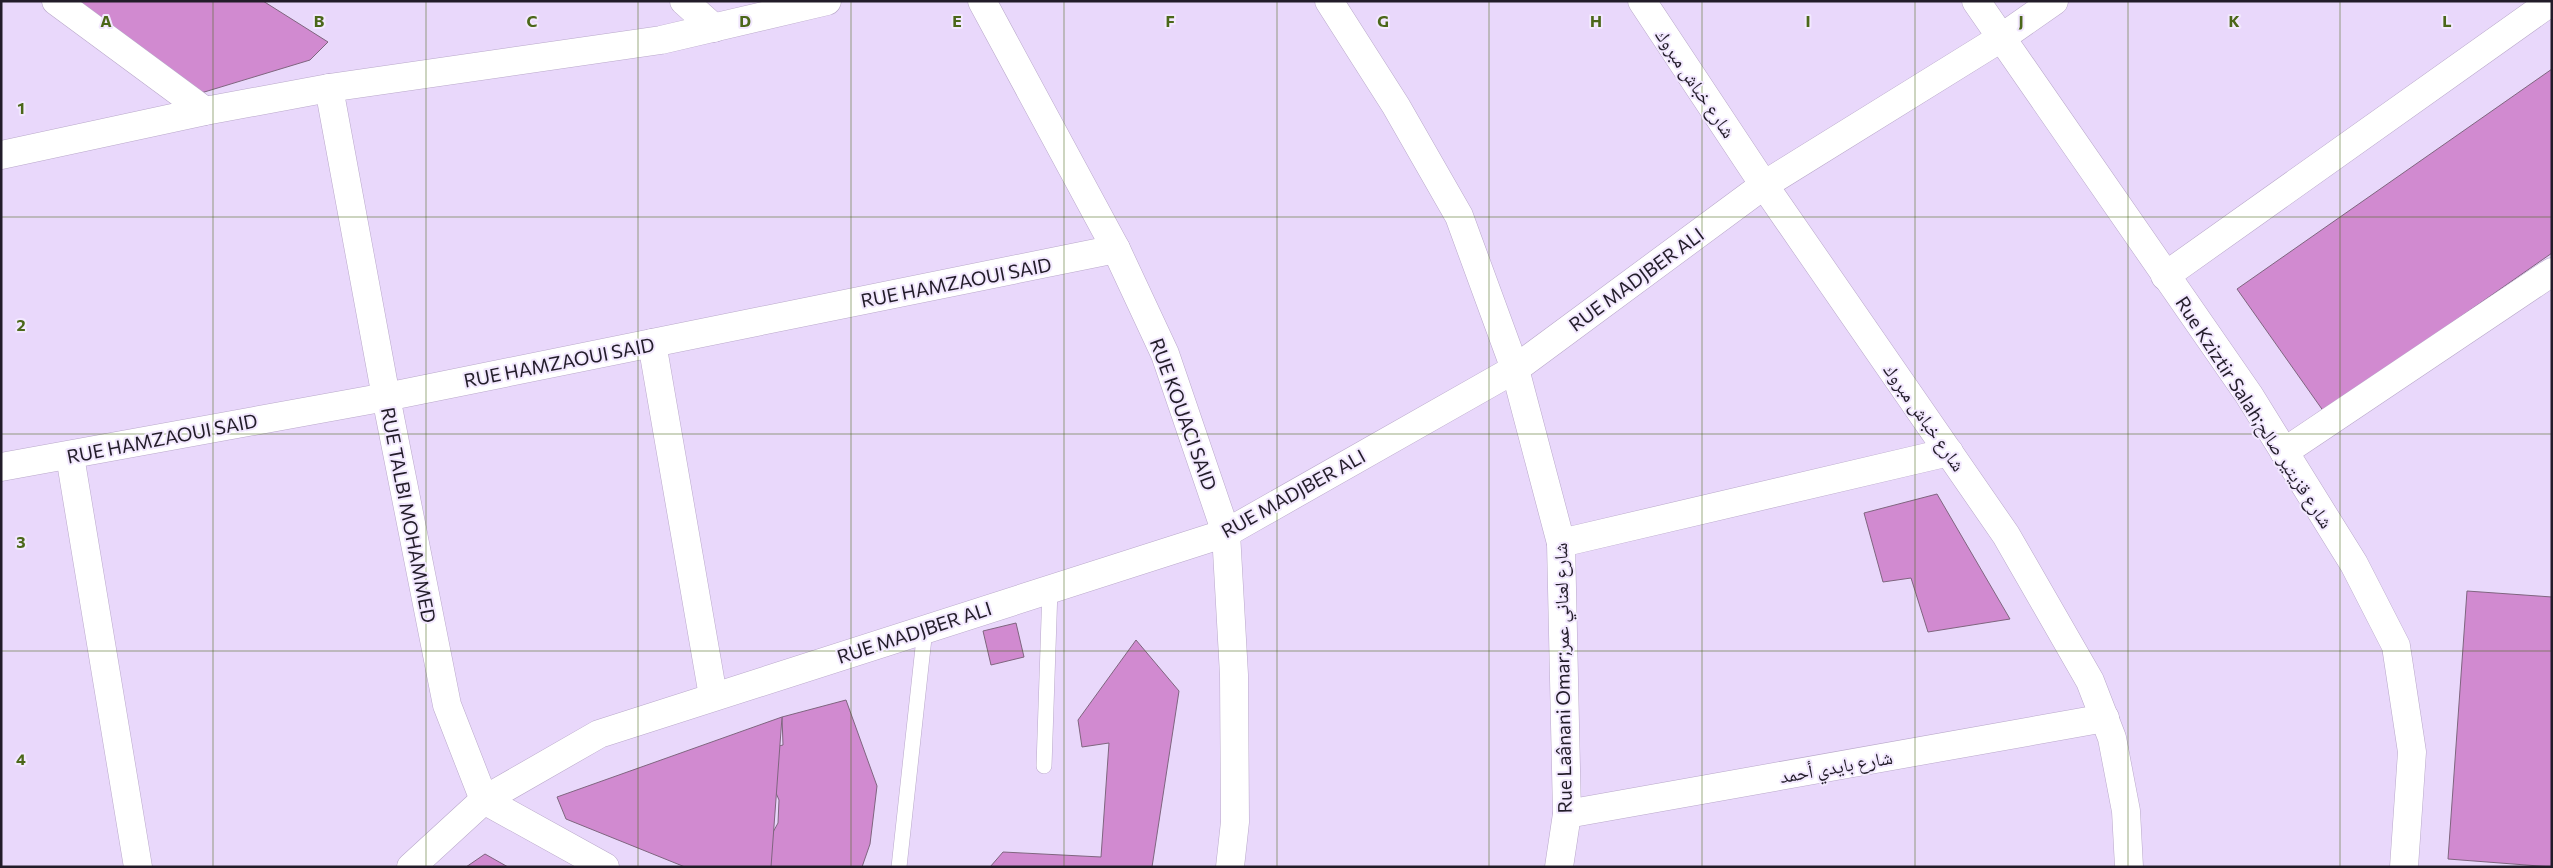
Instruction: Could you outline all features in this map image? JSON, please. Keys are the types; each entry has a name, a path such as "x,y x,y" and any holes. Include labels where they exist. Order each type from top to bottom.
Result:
{"street":[{"path":"56,1 205,111"},
{"path":"684,1 714,28"},
{"path":"1,155 205,111 329,88 661,40 827,1"},
{"name":"RUE KOUACI SAID","path":"982,1 1116,250 1166,354 1226,533 1234,675 1235,822 1230,867"},
{"name":"Rue Laânani Omar;شارع لعناني عمر","path":"1329,1 1396,106 1459,216 1515,369 1561,543 1567,814 1559,867"},
{"name":"شارع خباش مبروك","path":"1642,1 1764,185 2006,535 2090,681 2112,738 2126,811 2129,867"},
{"name":"Rue Kziztir Salah;شارع قزيتير صالح","path":"1976,1 2249,395 2354,564 2396,646 2412,752 2404,867"},
{"name":"RUE MADJBER ALI","path":"411,867 484,800 599,734 1226,533 1515,369 1764,185 2001,38 2054,1"},
{"path":"2165,276 2552,1"},
{"name":"RUE TALBI MOHAMMED","path":"329,88 386,397 447,705 484,800"},
{"name":"RUE HAMZAOUI SAID","path":"1,468 386,397 1116,250"},
{"path":"2284,452 2552,272"},
{"path":"652,343 713,696"},
{"path":"1561,543 1948,452"},
{"path":"70,456 138,867"},
{"name":"شارع بايدي أحمد","path":"1567,814 2105,718"},
{"path":"484,800 605,867"}],"lane":[{"path":"1044,766 1050,589"},
{"path":"899,867 925,628"}],"building":[{"path":"74,1 263,1 328,42 310,60 201,93"},
{"path":"2552,69 2552,253 2324,412 2237,289"},
{"path":"1937,494 2010,619 1928,632 1911,578 1883,582 1864,513"},
{"path":"2467,591 2552,597 2552,867 2448,859"},
{"path":"1016,623 1024,657 991,665 983,631"},
{"path":"1136,640 1179,691 1152,867 990,867 1003,852 1101,857 1109,743 1082,747 1078,720"},
{"path":"846,700 877,786 870,844 862,867 754,867 778,823 779,800 758,751 783,745 782,717"},
{"path":"782,717 771,867 685,867 566,819 557,797"},
{"path":"485,854 508,867 466,867"}]}
